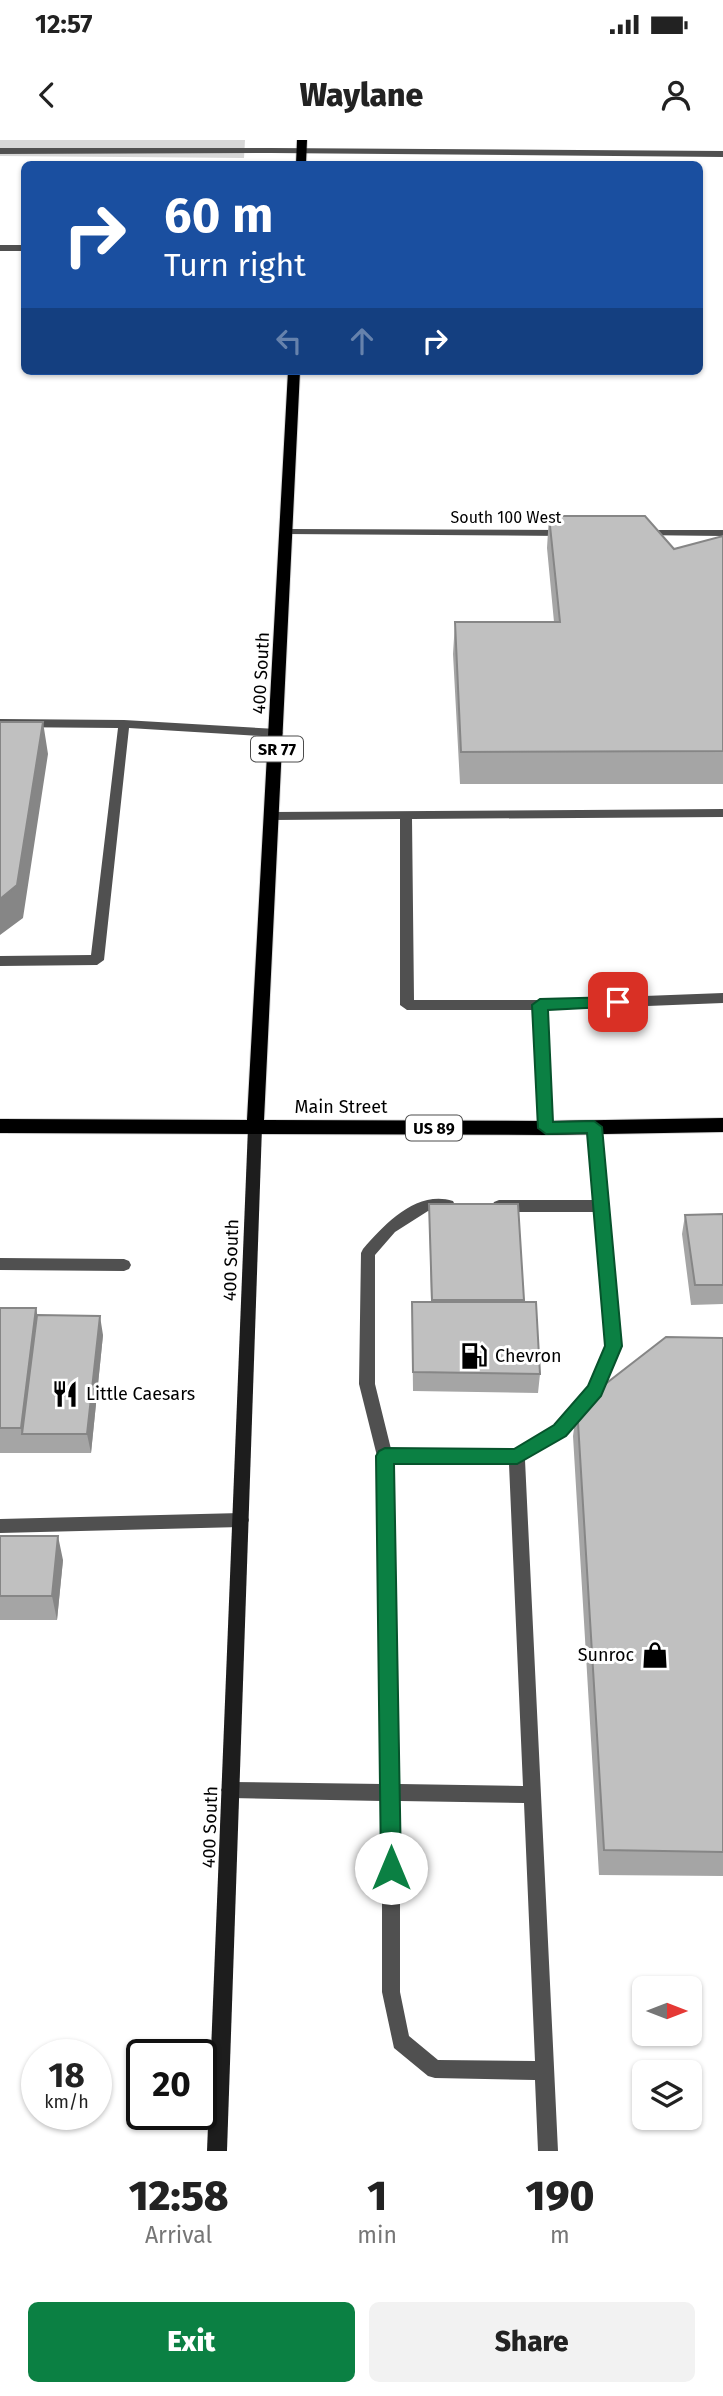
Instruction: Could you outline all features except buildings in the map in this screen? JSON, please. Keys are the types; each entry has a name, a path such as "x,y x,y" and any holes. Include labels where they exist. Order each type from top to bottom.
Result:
{"main road":[{"path":"301,159 302,140"},
{"name":"400 South","path":"217,2151 255,1127 278,733 295,375"},
{"name":"Main Street","path":"0,1126 546,1128 723,1125"}],"street":[{"path":"0,151 173,149 301,159 723,154"},
{"path":"0,247 21,248"},
{"name":"South 100 West","path":"288,532 570,533"},
{"path":"626,533 723,533"},
{"path":"0,723 124,724 278,733"},
{"path":"0,961 97,960 124,724"},
{"path":"273,816 723,813"},
{"path":"405,815 407,1005 540,1005 723,998"},
{"path":"540,1005 546,1128"},
{"path":"385,1456 517,1457 560,1430 595,1390 613,1346 594,1127"},
{"path":"544,2071 435,2069 401,2041 391,1992 391,1794 385,1456 367,1384 368,1253 390,1228 425,1205 602,1206"},
{"path":"0,1264 124,1265"},
{"path":"517,1457 548,2151"},
{"path":"0,1526 240,1520"},
{"path":"230,1790 532,1795"}],"shaded area":[{"path":"0,140 245,140 244,158 0,156"}],"place":[{"name":"Chevron","path":"474,1356"},
{"name":"Little Caesars","path":"65,1394"},
{"name":"Sunroc","path":"655,1655"}],"route":[{"path":"391,1868 385,1456 517,1457 560,1430 595,1390 613,1346 594,1127 546,1128 540,1005 618,1002"}]}
